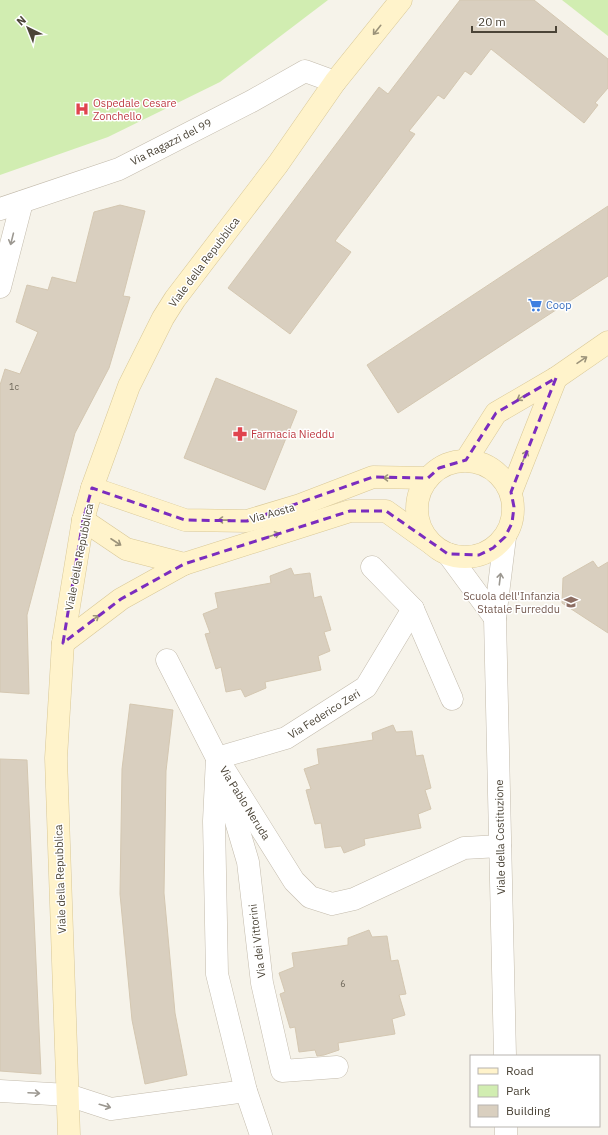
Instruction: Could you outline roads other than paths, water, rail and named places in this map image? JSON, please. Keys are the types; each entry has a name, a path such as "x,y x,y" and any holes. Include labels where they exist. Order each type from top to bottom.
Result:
{"street":[{"name":"Viale della Repubblica","path":"69,1135 56,758 63,643 83,520 92,488 129,386 163,318 175,299 278,164 335,82 401,0"},
{"name":"Via Ragazzi del 99","path":"0,209 119,169 252,101 305,71 335,82"},
{"path":"0,287 22,202"},
{"path":"466,460 496,413 556,378 608,342"},
{"name":"Via Aosta","path":"511,492 556,378"},
{"name":"Via Aosta","path":"63,643 121,599 184,564 350,511 386,511 440,549 464,557 479,555 494,548 505,537 512,523 514,507 511,492 504,479 493,469 481,463 466,460 452,462 439,468 428,478 420,491 417,505 418,519 423,532 440,549"},
{"name":"Via Aosta","path":"92,488 185,520 247,521 300,505 373,477 428,478"},
{"path":"83,520 126,549 184,564"},
{"name":"Viale della Costituzione","path":"505,537 495,618 505,1055"},
{"path":"440,549 495,618"},
{"path":"372,567 413,609 452,699"},
{"name":"Via Federico Zeri","path":"217,758 286,738 366,687 413,609"},
{"path":"167,660 217,758"},
{"name":"Via Pablo Neruda","path":"217,758 294,881 310,897 332,904 354,899 464,848 500,846"},
{"name":"Via Pablo Neruda","path":"217,758 214,821 217,974 246,1091 261,1135"},
{"name":"Via dei Vittorini","path":"217,758 248,862 262,983 282,1071 337,1067"},
{"path":"0,1091 68,1095 111,1108 246,1091"}],"place":[{"name":"Ospedale Cesare Zonchello","path":"82,109"},
{"name":"Coop","path":"535,305"},
{"name":"Farmacia Nieddu","path":"240,434"},
{"name":"Scuola dell'Infanzia Statale Furreddu","path":"571,602"}]}
